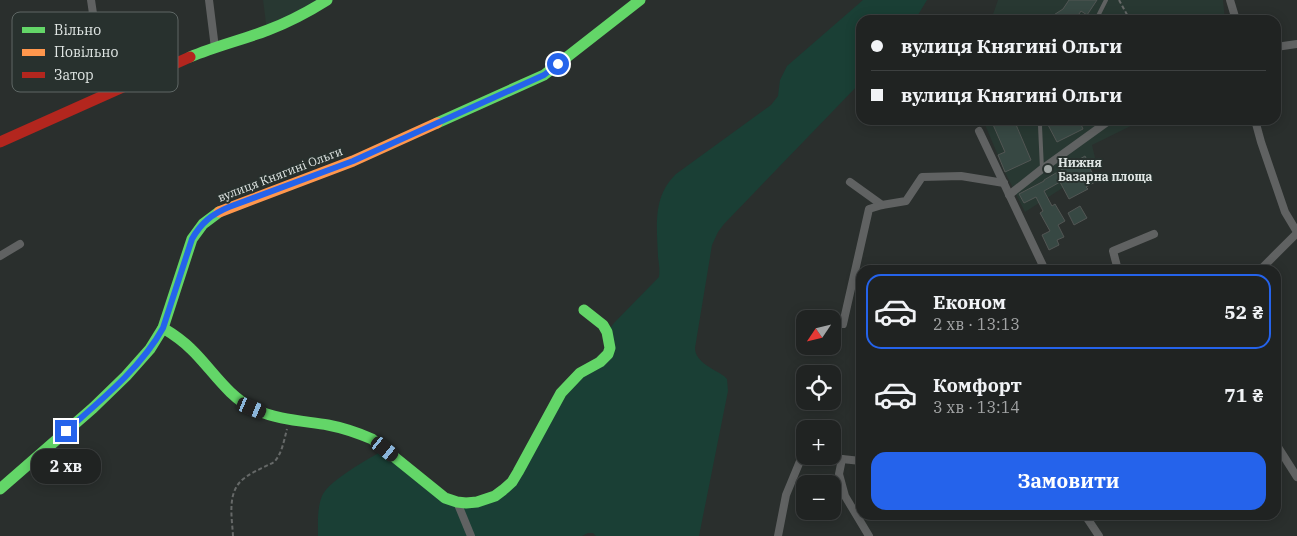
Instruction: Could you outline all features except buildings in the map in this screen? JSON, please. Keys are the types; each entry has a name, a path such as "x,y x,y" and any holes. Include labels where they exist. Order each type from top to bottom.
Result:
{"street":[{"path":"209,0 216,48"},
{"path":"178,63 267,31 305,14 327,0"},
{"name":"вулиця Княгині Ольги","path":"0,489 93,408 150,349 163,328 192,239 199,228 211,217 229,207 353,161 544,75 640,0"},
{"path":"1230,0 1234,15"},
{"path":"1281,46 1297,44"},
{"path":"104,92 105,96"},
{"path":"0,142 114,92"},
{"path":"1009,195 1103,125"},
{"path":"1256,125 1285,212 1297,233 1265,265"},
{"path":"979,131 1043,265"},
{"path":"856,265 869,209 882,204 906,201 922,177 961,176 1004,183"},
{"path":"850,182 882,204"},
{"path":"1117,265 1113,251 1154,234"},
{"path":"0,256 20,244"},
{"path":"843,324 856,266"},
{"path":"163,328 180,339 227,388 252,408 290,420 350,429 362,433 445,498 466,503 477,502 495,496 512,482 561,393 580,373 600,362 608,354 610,348 607,332 603,326 584,310"},
{"path":"1281,452 1297,477"},
{"path":"856,460 842,459 839,474 845,496 856,515"},
{"path":"778,536 786,495 798,465"},
{"path":"457,502 471,536"},
{"path":"859,520 868,536"},
{"path":"1089,520 1099,536"}],"lane":[{"path":"1098,15 1106,0"},
{"path":"1040,125 1042,169"}],"path":[{"path":"1119,0 1127,15"},
{"path":"233,536 232,501 237,486 247,476 277,459 280,455 290,420"}],"shaded area":[{"path":"263,0 327,0 267,31"},
{"path":"998,0 1223,0 1224,15 993,15"},
{"name":"Нижня Базарна площа","path":"985,125 1133,125 1092,145 1097,166 1025,212 1005,172"}],"green space":[{"path":"863,0 927,0 918,15 856,15 856,87 724,224 712,245 695,348 698,357 702,361 727,379 728,391 699,536 596,536 593,533 588,533 582,536 318,536 319,506 326,490 350,470 385,449 457,502 503,490 561,393 604,359 607,332 659,277 657,224 659,202 668,183 676,174 771,105 778,96 780,80 787,66"}],"traffic: fast":[{"path":"190,57 276,27 327,0"},
{"path":"437,123 544,75 640,0"},
{"path":"0,489 93,408 150,349 163,328 192,239 203,224 219,212"},
{"path":"163,328 188,346 228,390 245,404 272,416 334,426 372,439 445,498 466,503 477,502 495,496 512,482 561,393 580,373 600,362 608,354 610,348 607,332 603,325 584,310"}],"traffic: slow":[{"path":"219,212 353,161 437,123"}],"traffic: jam":[{"path":"178,62 190,57"},
{"path":"0,142 112,92"}],"place":[{"name":"Нижня Базарна площа","path":"1048,169"}],"route":[{"path":"66,431 126,376 156,340 163,328 188,248 204,222 229,207 353,161 544,75 558,64"}]}
